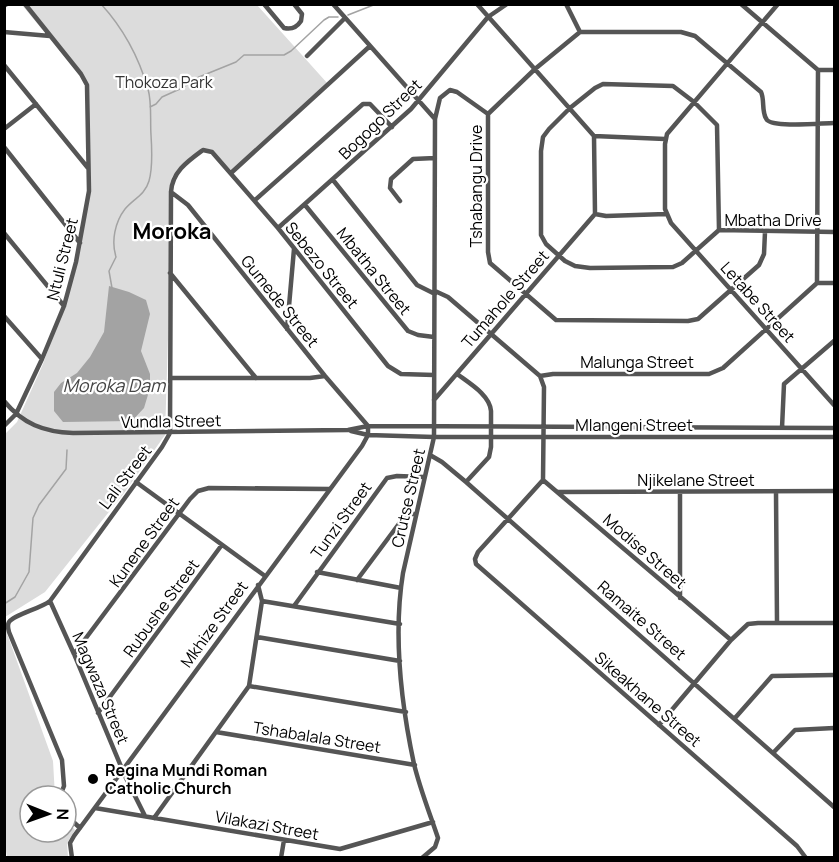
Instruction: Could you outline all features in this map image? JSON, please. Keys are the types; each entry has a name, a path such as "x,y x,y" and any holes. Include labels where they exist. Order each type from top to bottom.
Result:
{"street":[{"path":"25,4 50,36"},
{"path":"264,4 284,28 288,29 294,28 302,18 294,4"},
{"path":"333,4 435,119"},
{"path":"477,4 594,136 595,214 606,216 666,214 665,139 778,4"},
{"name":"Bogogo Street","path":"278,228 419,102 488,17 507,4"},
{"path":"566,4 580,32 686,32 695,36 761,92 765,116 770,122 781,124 834,123"},
{"path":"741,4 818,70 834,70"},
{"path":"307,56 345,18"},
{"path":"4,32 50,36"},
{"name":"Tshabangu Drive","path":"580,32 535,69 488,114 489,258 493,267 549,315 562,321 688,321 701,316 762,260 765,232"},
{"name":"Ntuli Street","path":"4,426 16,414 64,306 80,243 87,203 89,168 87,85 50,36"},
{"path":"231,173 370,46"},
{"path":"4,65 89,168"},
{"path":"818,70 817,283 834,283"},
{"name":"Mbatha Drive","path":"719,230 717,123 676,88 669,85 609,84 598,86 570,108 543,137 541,151 542,235 546,244 570,264 583,268 677,266 719,230 834,232"},
{"name":"Crutse Street","path":"422,858 435,848 438,838 415,765 400,661 400,624 401,588 415,514 434,437 435,119 440,98 450,90 457,92 488,114"},
{"path":"4,129 36,104"},
{"path":"255,200 363,104 373,106 392,127"},
{"path":"594,136 665,139"},
{"path":"4,147 80,243"},
{"name":"Sebezo Street","path":"171,192 172,181 176,173 202,151 206,149 212,152 255,200 392,370 401,374 434,375"},
{"path":"400,201 389,185 393,176 413,159 435,158"},
{"path":"333,180 417,285 447,297 540,375 544,387 543,480 507,520"},
{"path":"170,433 171,192"},
{"name":"Gumede Street","path":"171,192 188,206 368,426"},
{"name":"Mbatha Street","path":"305,205 408,331 434,337"},
{"name":"Tumahole Street","path":"434,400 595,214"},
{"name":"Letabe Street","path":"666,214 671,223 834,405"},
{"path":"4,233 64,306"},
{"path":"287,329 294,249"},
{"path":"170,273 256,378"},
{"name":"Malunga Street","path":"540,375 715,374 817,283"},
{"path":"4,315 42,359"},
{"path":"782,437 784,384 834,341"},
{"path":"457,374 489,402 492,411 489,457 466,482"},
{"path":"171,378 325,376"},
{"name":"Vundla Street","path":"4,401 16,414 35,426 52,432 170,433 348,430 368,426 434,427"},
{"path":"368,426 368,435"},
{"name":"Mlangeni Street","path":"434,427 834,428"},
{"name":"Vundla Street","path":"348,430 368,435 434,437"},
{"name":"Lali Street","path":"64,784 62,760 8,627 12,620 50,601 170,433"},
{"name":"Mkhize Street","path":"72,858 71,840 368,435"},
{"name":"Mlangeni Street","path":"434,437 834,437"},
{"name":"Ramaite Street","path":"430,455 466,482 834,807"},
{"name":"Tunzi Street","path":"294,606 387,478 424,477"},
{"name":"Modise Street","path":"543,480 731,640"},
{"path":"136,483 265,576"},
{"name":"Kunene Street","path":"74,654 194,494 203,489 329,489"},
{"name":"Njikelane Street","path":"558,492 834,492"},
{"path":"680,492 680,598"},
{"path":"776,492 777,622"},
{"path":"357,579 404,517 408,514 415,514"},
{"name":"Sikeakhane Street","path":"507,520 478,552 475,559 478,566 797,846 806,858"},
{"name":"Rubushe Street","path":"98,714 221,546"},
{"path":"317,572 401,588"},
{"path":"154,818 249,686 262,601 258,585"},
{"name":"Magwaza Street","path":"50,601 122,770 145,816"},
{"path":"262,601 400,624"},
{"path":"659,725 731,640 748,624 834,622"},
{"path":"257,637 400,661"},
{"path":"735,718 772,676 834,675"},
{"path":"249,686 406,712"},
{"path":"773,753 795,730 834,728"},
{"name":"Tshabalala Street","path":"216,732 415,765"},
{"name":"Vilakazi Street","path":"94,808 340,849 433,822"},
{"path":"281,858 284,840"}],"green space":[{"name":"Thokoza Park","path":"22,5 257,5 328,84 232,171 212,154 201,150 172,177 170,184 165,435 124,493 45,592 5,617 5,434 17,422 43,364 65,301 76,258 87,193 88,93 82,78"},
{"path":"5,628 53,761 54,784 18,784 18,844 67,844 68,857 7,857 4,839"}],"water":[{"name":"Moroka Dam","path":"109,286 146,300 150,314 141,351 150,374 150,388 144,408 132,421 63,422 54,411 54,392 61,383 77,373 90,357 104,332"}],"waterway":[{"path":"101,4 123,33 135,55 148,89 150,106 152,158 150,176 145,190 125,209 116,226 114,238 116,257 109,271 112,288"},
{"path":"348,15 376,4"},
{"path":"150,107 162,97 199,77 236,62 244,55 284,55 324,20 329,17 338,17"},
{"path":"4,604 15,597 29,572 33,518 39,505 66,469 67,450"}],"place":[{"name":"Regina Mundi Roman Catholic Church","path":"93,779"}],"district":[{"name":"Moroka","path":"172,231"}]}
